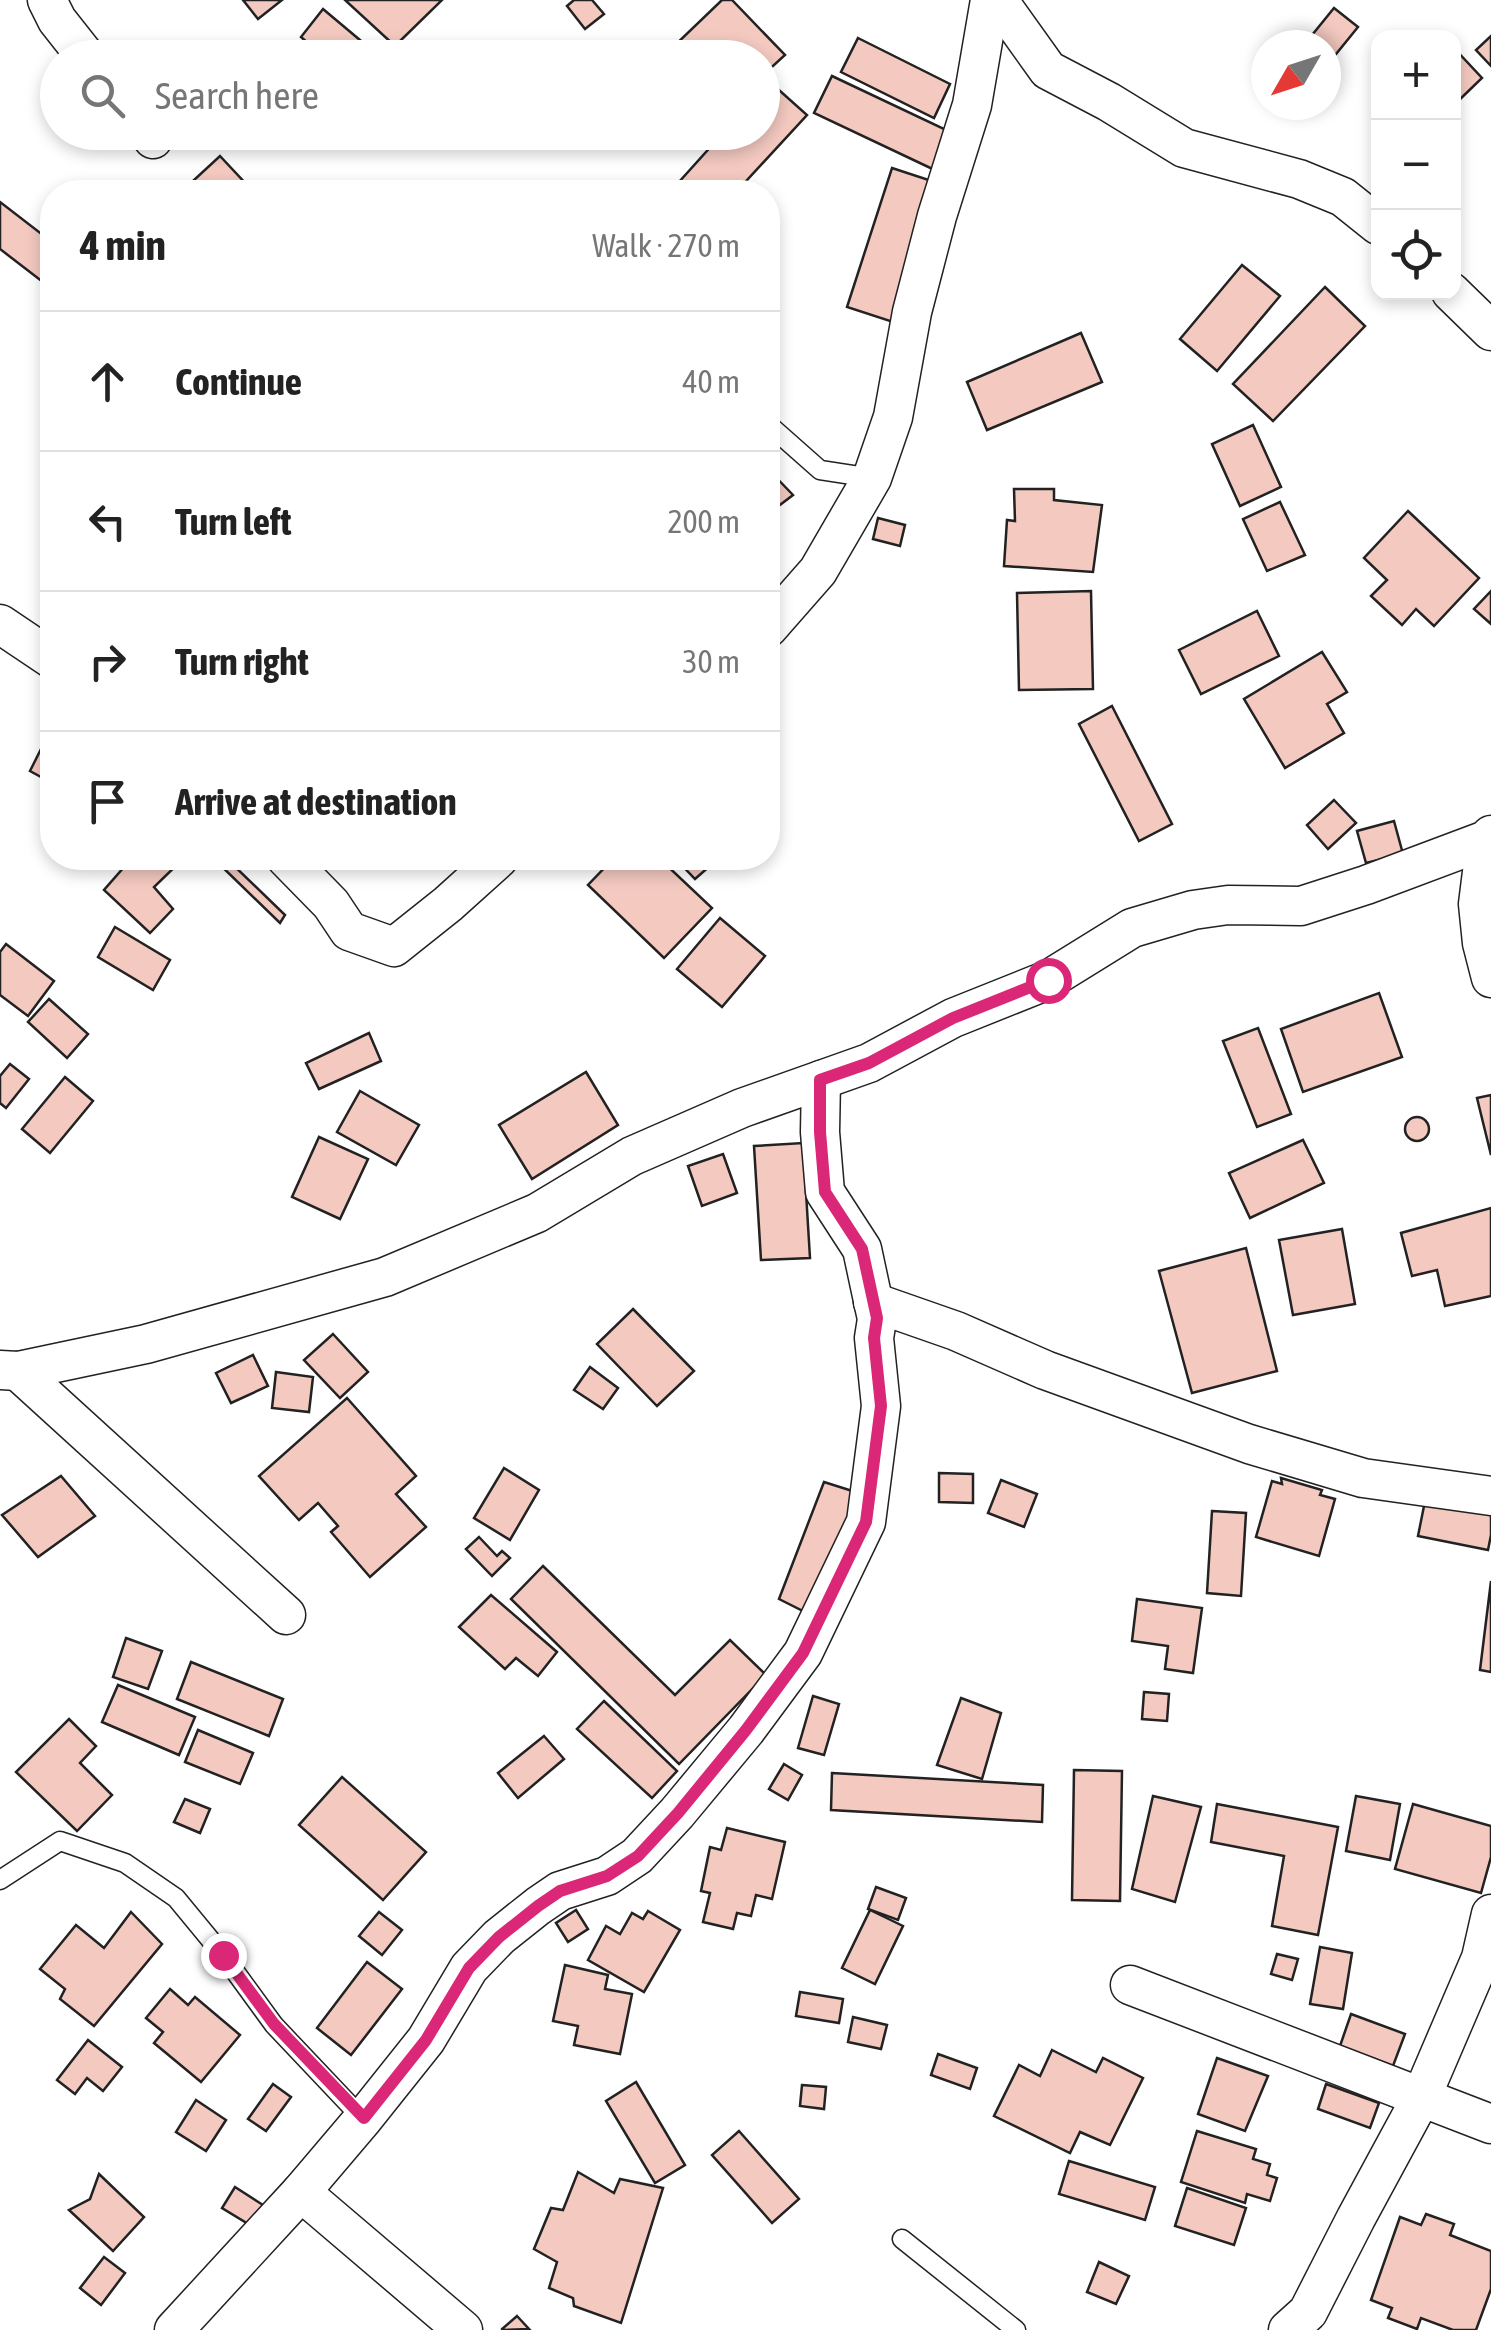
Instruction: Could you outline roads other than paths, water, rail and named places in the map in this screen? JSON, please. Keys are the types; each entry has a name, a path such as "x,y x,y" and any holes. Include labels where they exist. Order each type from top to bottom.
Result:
{"street":[{"path":"47,0 73,40"},
{"path":"780,614 818,571 872,478 893,417 912,312 972,105 990,0"},
{"path":"998,0 1048,70 1184,148 1300,179 1343,197 1371,219"},
{"path":"1459,300 1491,332"},
{"path":"0,624 40,651"},
{"path":"9,1370 146,1344 385,1277 537,1213 632,1156 742,1108 869,1063 953,1018 1048,980 1132,928 1194,910 1228,905 1301,906 1488,838 1478,904 1491,978"},
{"path":"298,870 331,904 349,932 394,948 486,870"},
{"path":"174,2330 364,2118 426,2040 469,1968 499,1937 560,1891 607,1876 638,1856 746,1730 803,1653 866,1522 881,1406 874,1338 877,1318 862,1249 825,1192 820,1080"},
{"path":"872,1302 1249,1444 1362,1478 1491,1496"},
{"path":"9,1370 286,1615"},
{"path":"1288,2330 1308,2312 1421,2098 1481,1958 1491,1914"},
{"path":"1130,1985 1491,2124"},
{"path":"301,2192 463,2330"}],"lane":[{"path":"780,435 820,470 872,478"},
{"path":"0,1880 60,1840 126,1863 176,1898 274,2024 364,2118"},
{"path":"902,2239 1016,2330"}]}
